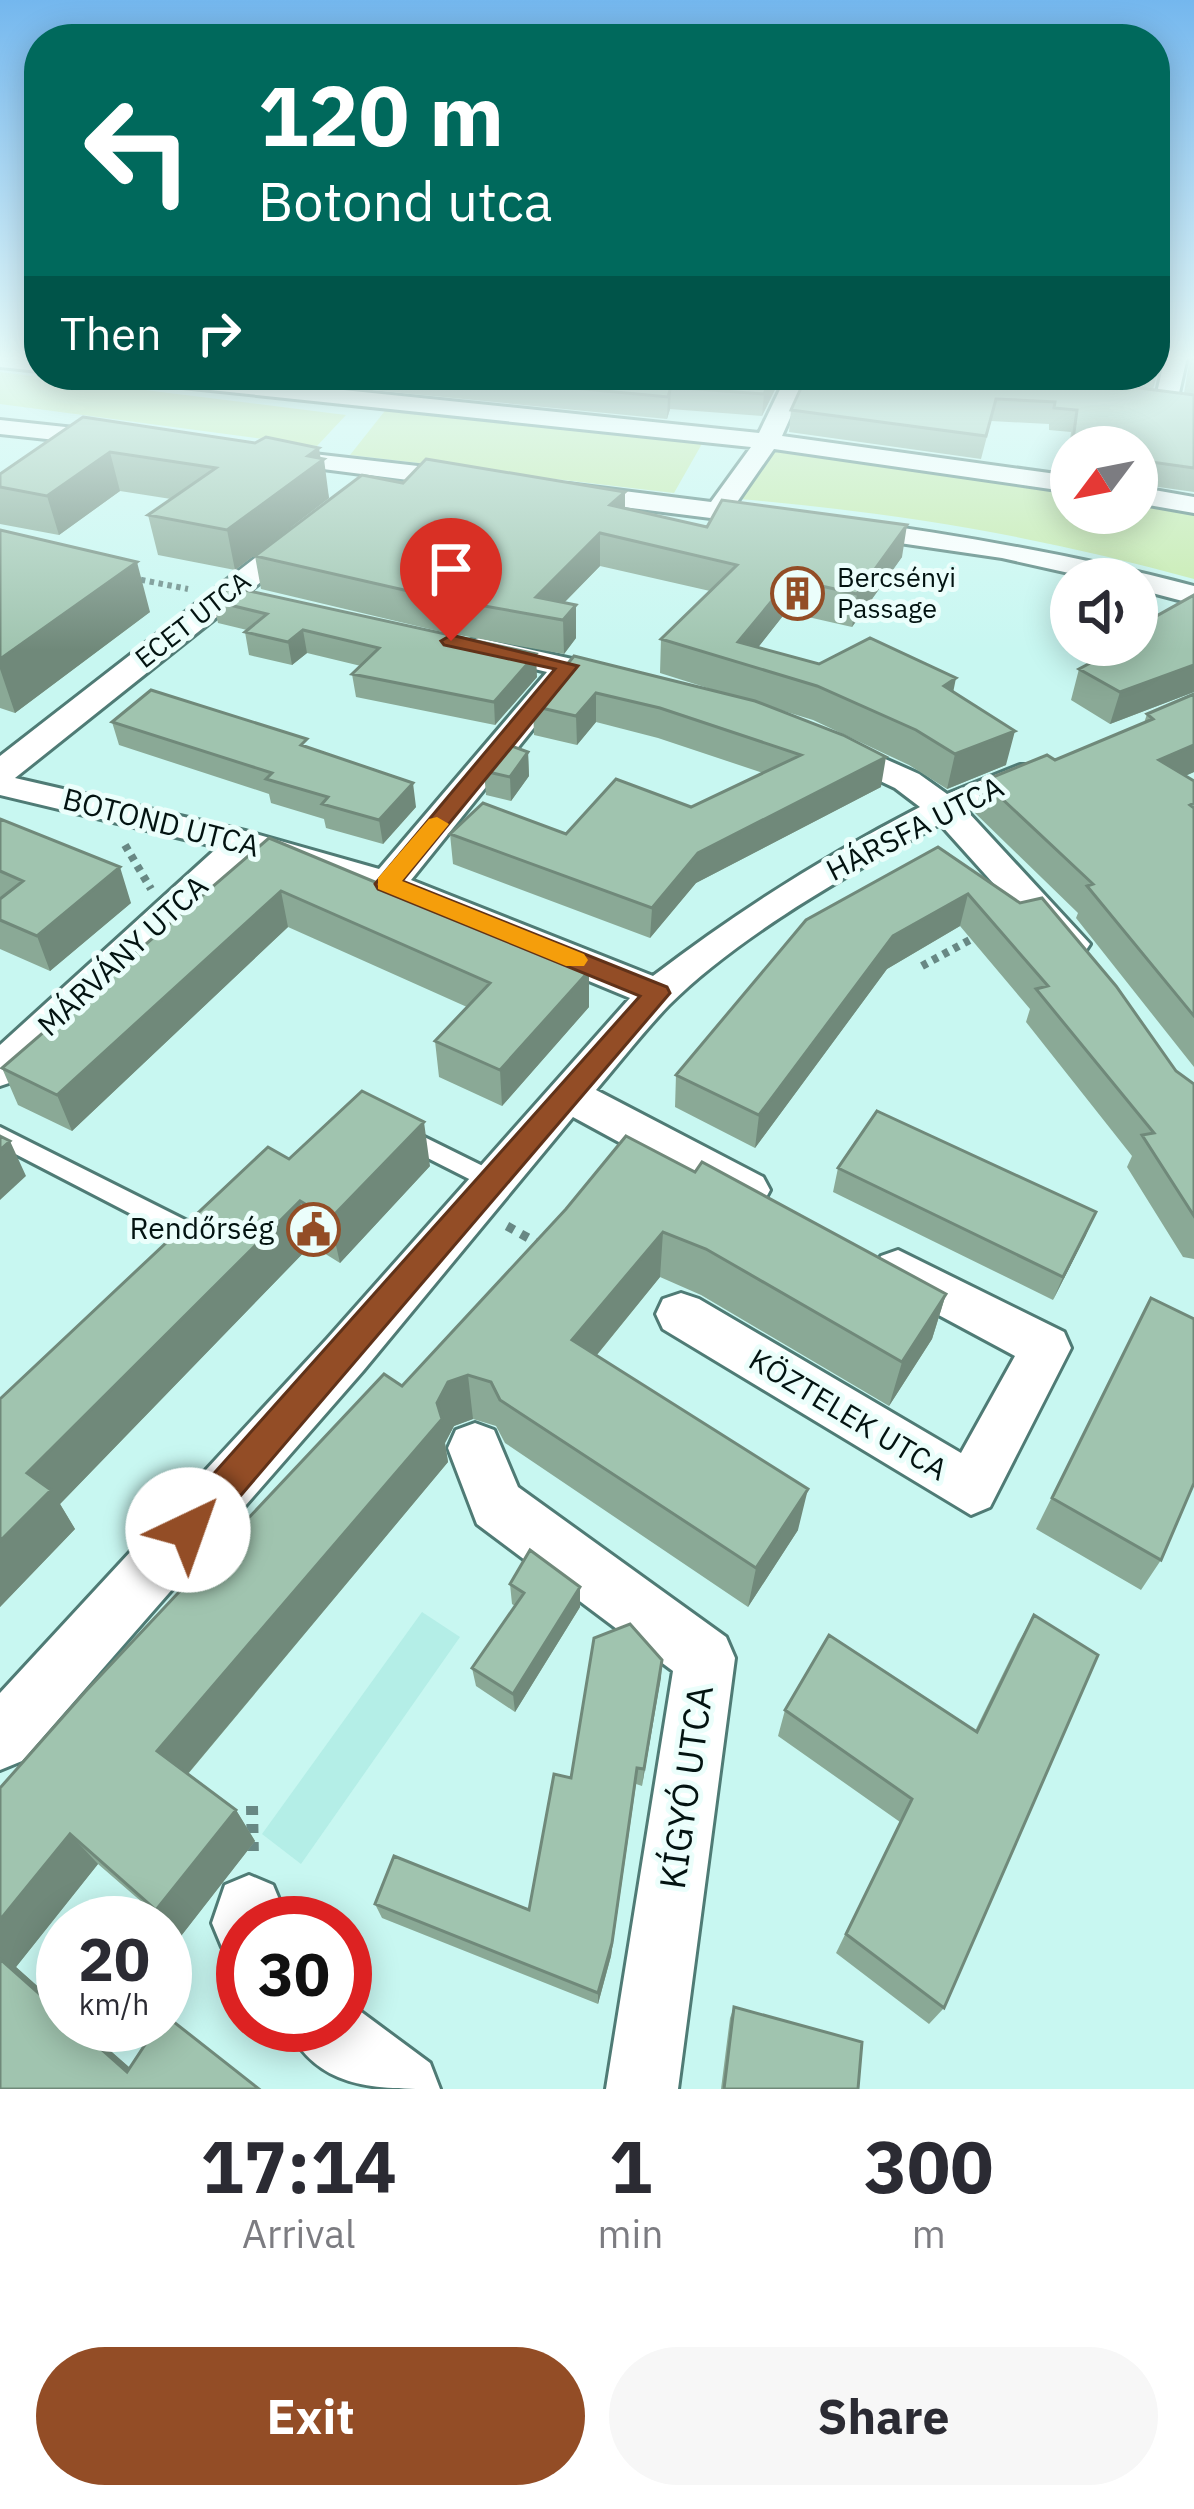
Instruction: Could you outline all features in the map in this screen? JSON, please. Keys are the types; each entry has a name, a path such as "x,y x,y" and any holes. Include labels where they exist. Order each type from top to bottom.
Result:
{"street":[{"path":"260,454 719,510 1050,561"},
{"path":"333,463 339,454"},
{"path":"719,510 758,454"},
{"path":"862,454 1050,481"},
{"path":"357,493 388,470"},
{"path":"1158,499 1194,505"},
{"name":"ECET UTCA","path":"0,773 320,522"},
{"path":"1158,586 1194,596"},
{"path":"225,594 268,602"},
{"path":"438,638 650,687"},
{"path":"387,884 568,666"},
{"path":"809,735 908,781 944,808 1036,903 1096,976"},
{"name":"HÁRSFA UTCA","path":"657,993 752,920 824,874 944,808 1070,756"},
{"name":"BOTOND UTCA","path":"0,785 245,842 387,884 657,993"},
{"name":"MÁRVÁNY UTCA","path":"0,1070 245,842"},
{"path":"0,1739 363,1367 482,1192 657,993"},
{"path":"568,1095 796,1216"},
{"name":"KÖZTELEK UTCA","path":"681,1314 971,1489 1046,1348 859,1249"},
{"name":"KÍGYÓ UTCA","path":"475,1448 497,1504 705,1658 642,2089"},
{"path":"356,2052 404,2089"}],"lane":[{"path":"379,1124 482,1192"},
{"path":"0,1136 200,1243"}],"path":[{"path":"130,578 225,594"},
{"path":"118,835 165,916"},
{"path":"922,966 1036,903"},
{"path":"482,1192 552,1251"}],"shaded area":[{"path":"422,1612 460,1637 301,1864 262,1834"}],"green space":[{"path":"350,454 696,454 674,493"},
{"path":"766,454 829,454 1050,487 1050,534 1158,534 1158,503 1194,508 1194,579 1158,570 1158,558 1109,558 968,528 739,499"}],"building":[{"path":"28,454 106,454 47,496 0,487 0,474"},
{"path":"126,454 310,454 324,459 227,530 148,515 216,468"},
{"path":"1158,454 1194,454 1194,468 1158,463"},
{"path":"426,459 625,492 610,505 707,527 722,500 907,525 857,594 790,579 738,642 819,664 870,638 956,678 944,686 1015,731 955,754 916,730 817,686 661,639 737,565 600,533 536,597 576,605 563,620 439,598 255,556 362,475 403,483"},
{"path":"0,530 137,562 0,659"},
{"path":"231,587 536,654 494,702 352,674 379,648 303,630 288,642 245,632 267,614 213,601"},
{"path":"1194,595 1194,665 1120,692 1079,669 1158,666 1158,615"},
{"path":"574,656 755,701 886,757 698,853 652,908 450,834 483,803 566,834 616,779 691,807 801,755 660,708 596,693 576,716 533,706"},
{"path":"151,690 307,739 301,745 413,783 379,820 322,804 328,797 266,779 272,773 112,722"},
{"path":"1194,694 1194,745 1159,760 1194,781 1194,803 1190,805 1194,808 1194,1016 1087,886 1093,884 983,781 1047,755 1055,760 1153,719 1147,714"},
{"path":"506,744 528,752 510,777 484,771"},
{"path":"0,819 120,867 37,936 0,920 0,899 23,881 0,871"},
{"path":"269,838 589,971 500,1070 435,1041 490,983 281,891 57,1095 2,1068"},
{"path":"938,847 1020,903 1042,898 1116,986 1176,1071 1194,1084 1194,1216 1142,1135 1154,1133 1036,989 1048,986 968,894 893,936 759,1115 676,1075 806,920"},
{"path":"362,1091 424,1122 330,1219 300,1201 27,1473 51,1490 0,1541 0,1399 268,1147 289,1159"},
{"path":"877,1111 1096,1212 1063,1277 838,1168"},
{"path":"626,1136 695,1172 702,1162 946,1294 902,1362 706,1249 663,1232 572,1340 808,1489 756,1568 500,1400 491,1382 468,1375 448,1382 437,1403 442,1419 157,1751 236,1810 167,1896 140,1896 70,1834 0,1920 0,1788 384,1374 402,1386 566,1209"},
{"path":"1151,1298 1194,1319 1194,1483 1161,1560 1052,1498"},
{"path":"530,1550 580,1587 513,1694 472,1668 524,1593 510,1584"},
{"path":"1034,1615 1098,1655 944,2008 846,1934 912,1799 785,1710 829,1635 977,1732"},
{"path":"630,1624 662,1660 644,1769 637,1768 612,1943 598,1993 375,1904 394,1856 529,1910 554,1774 571,1778 594,1638"},
{"path":"0,1959 36,1991 36,2052 104,2052 127,2072 140,2052 192,2052 192,2036 259,2089 0,2089"},
{"path":"734,2007 862,2042 858,2089 724,2089"}],"slow traffic":[{"path":"437,824 387,884 575,960"}],"place":[{"name":"Bercsényi Passage","path":"798,594"},
{"name":"Rendőrség","path":"313,1229"}],"route":[{"path":"188,1530 657,993 387,884 568,666 451,641"}]}
